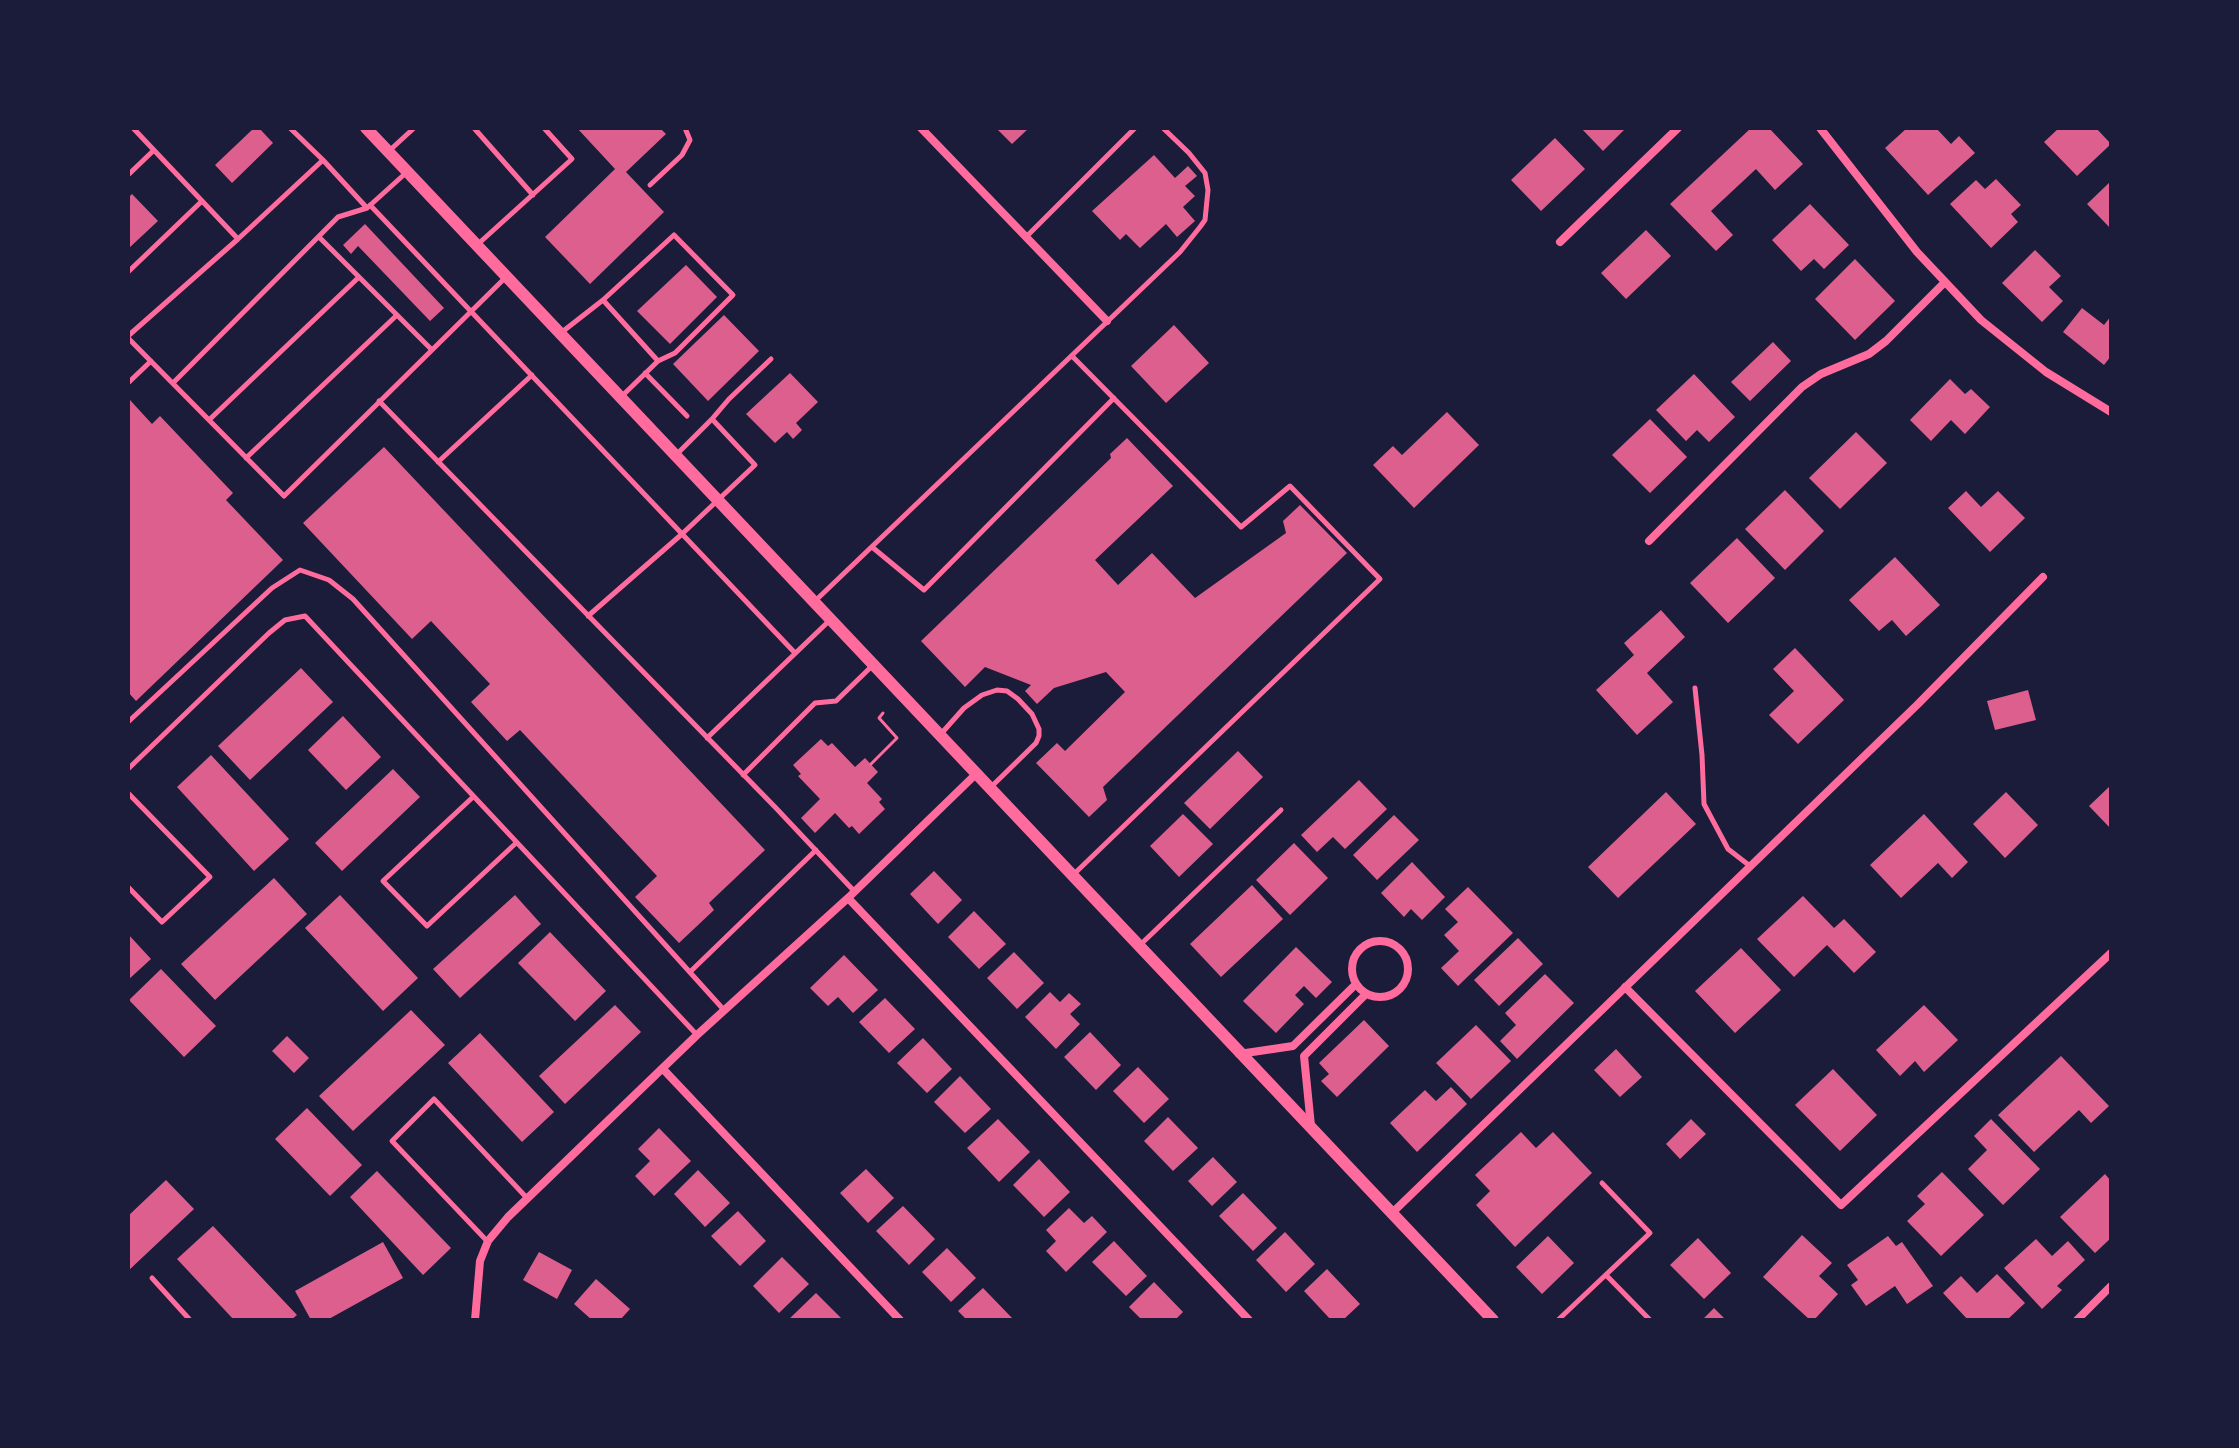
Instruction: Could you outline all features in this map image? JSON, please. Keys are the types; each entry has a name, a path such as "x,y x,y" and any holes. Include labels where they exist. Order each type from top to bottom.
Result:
{"main road":[{"path":"366,128 1493,1320"}],"street":[{"path":"921,128 1107,321"},
{"path":"1560,242 1678,128"},
{"path":"1820,128 1917,252 1981,320 2046,372 2111,412"},
{"path":"1649,541 1802,387 1821,374 1869,354 1945,282"},
{"path":"1391,1214 1917,705 2043,577"},
{"path":"475,1320 480,1261 488,1241 526,1197 851,895 976,774"},
{"path":"851,895 1249,1320"},
{"path":"1382,941 1392,943 1400,949 1408,964 1408,973 1401,988 1386,997 1366,994 1356,984 1351,971 1352,961 1364,946 1382,941"},
{"path":"1625,987 1841,1205 2111,953"},
{"path":"1239,1054 1293,1046 1356,984"},
{"path":"1304,1056 1366,994"},
{"path":"1293,1046 1304,1056 1312,1130"},
{"path":"663,1069 900,1320"},
{"path":"2077,1320 2111,1286"}],"lane":[{"path":"133,128 238,239"},
{"path":"290,128 471,311 795,653"},
{"path":"388,151 414,128"},
{"path":"474,128 533,195"},
{"path":"477,245 572,159 544,128"},
{"path":"650,185 682,155 690,140 685,128"},
{"path":"1027,236 1135,128"},
{"path":"814,602 1180,252 1205,220 1208,190 1205,173 1163,128"},
{"path":"128,175 154,150"},
{"path":"323,160 128,337 284,496 506,277"},
{"path":"173,383 338,217 368,206 407,172"},
{"path":"128,272 202,201"},
{"path":"560,333 603,300 674,235 733,295 675,353 658,361 620,397"},
{"path":"319,237 432,350"},
{"path":"209,420 359,277"},
{"path":"603,300 658,361"},
{"path":"246,458 397,315"},
{"path":"1072,356 1241,527 1290,486 1380,579 1072,876"},
{"path":"675,456 771,359"},
{"path":"128,383 151,361"},
{"path":"645,373 687,416"},
{"path":"438,462 532,375"},
{"path":"872,547 924,590 1114,398"},
{"path":"379,401 816,850 851,895"},
{"path":"588,616 755,465 712,419"},
{"path":"128,722 272,588 300,570 329,580 353,599 724,1010"},
{"path":"128,769 269,633 285,620 305,616 697,1035"},
{"path":"707,738 830,620"},
{"path":"743,775 815,703 836,701 873,665"},
{"path":"1695,688 1704,804 1728,849 1751,867"},
{"path":"939,735 964,708 982,695 997,690 1007,691 1025,706 1039,729 1036,743 989,789"},
{"path":"128,793 210,877 162,922 128,887"},
{"path":"473,797 383,881 427,926 516,843"},
{"path":"1138,947 1281,810"},
{"path":"690,972 816,850"},
{"path":"488,1241 392,1141 434,1099 526,1197"},
{"path":"1558,1320 1650,1233 1602,1183"},
{"path":"1606,1275 1650,1320"},
{"path":"152,1278 190,1320"}],"path":[{"path":"871,764 897,738 879,718 883,713"}],"building":[{"path":"254,128 259,128 273,143 232,183 215,165"},
{"path":"577,128 660,128 666,134 626,172 664,212 590,284 545,237 615,169"},
{"path":"996,128 1029,128 1012,144"},
{"path":"1581,128 1626,128 1603,151"},
{"path":"1751,128 1769,128 1803,164 1775,190 1756,169 1711,211 1733,235 1716,251 1670,204"},
{"path":"1907,128 1936,128 1951,144 1959,136 1975,153 1928,195 1885,148"},
{"path":"2059,128 2096,128 2111,144 2077,176 2044,142"},
{"path":"1555,138 1585,169 1541,211 1511,180"},
{"path":"1154,155 1175,178 1188,166 1197,176 1185,186 1195,196 1183,207 1195,221 1177,237 1166,224 1140,248 1126,234 1120,240 1092,211"},
{"path":"1996,179 2021,205 2011,214 2018,222 1991,248 1950,204 1976,180 1985,189"},
{"path":"2111,181 2111,229 2087,204"},
{"path":"132,194 158,221 128,249 128,198"},
{"path":"1810,204 1849,245 1824,269 1814,259 1801,271 1772,240"},
{"path":"365,224 444,308 430,321 358,246 351,254 343,245"},
{"path":"1646,230 1671,256 1626,299 1601,273"},
{"path":"2035,250 2061,276 2049,287 2063,301 2042,322 2002,283"},
{"path":"1855,259 1895,301 1855,340 1815,299"},
{"path":"686,265 717,297 670,344 637,311"},
{"path":"2082,308 2104,325 2111,316 2111,356 2104,365 2063,332"},
{"path":"724,315 759,351 708,401 673,364"},
{"path":"1174,325 1209,363 1166,403 1131,366"},
{"path":"1773,342 1791,361 1750,401 1731,382"},
{"path":"790,373 818,402 796,423 802,430 793,439 787,432 775,443 746,414"},
{"path":"1694,374 1735,417 1709,442 1697,430 1686,441 1656,410"},
{"path":"1950,379 1965,394 1971,389 1990,407 1965,434 1951,420 1931,441 1910,420"},
{"path":"130,400 152,424 160,416 233,493 226,500 283,560 136,701 128,692"},
{"path":"1447,412 1479,445 1414,508 1373,465 1393,446 1402,455"},
{"path":"1650,419 1687,457 1650,493 1612,455"},
{"path":"1856,432 1887,463 1840,509 1809,478"},
{"path":"1127,438 1173,486 1095,560 1118,585 1152,553 1195,598 1286,533 1283,521 1300,505 1347,553 1103,787 1107,800 1089,817 1036,763 1057,743 1065,751 1125,692 1106,672 1054,688 1037,704 1025,691 1031,685 985,667 965,687 921,641 1111,458 1110,454"},
{"path":"384,447 765,850 709,903 714,910 679,943 635,897 657,876 520,730 507,741 471,702 490,684 431,621 412,639 303,523"},
{"path":"1785,490 1824,531 1785,570 1745,529"},
{"path":"1966,491 1981,507 1998,491 2025,518 1990,552 1948,508"},
{"path":"1737,538 1775,578 1728,623 1690,583"},
{"path":"1895,557 1940,605 1906,636 1892,620 1879,631 1849,600"},
{"path":"1661,610 1685,637 1647,673 1673,702 1637,735 1596,690 1634,655 1624,643"},
{"path":"1795,648 1844,700 1798,744 1769,715 1794,691 1773,669"},
{"path":"301,668 333,702 250,780 218,746"},
{"path":"2028,690 2036,720 1995,730 1987,701"},
{"path":"343,716 381,757 346,790 308,750"},
{"path":"821,739 828,746 832,743 855,767 865,758 878,772 867,783 882,799 879,802 885,809 859,834 835,813 815,833 801,818 820,799 798,776 801,774 793,765"},
{"path":"1238,751 1263,777 1210,829 1184,803"},
{"path":"211,755 289,839 254,871 177,787"},
{"path":"393,769 420,797 342,871 315,843"},
{"path":"1359,780 1387,809 1345,849 1333,837 1317,852 1301,835"},
{"path":"2111,785 2111,829 2089,806"},
{"path":"1666,792 1696,824 1618,898 1588,867"},
{"path":"2006,792 2038,825 2005,858 1973,824"},
{"path":"1183,814 1213,844 1179,877 1150,846"},
{"path":"1924,814 1968,862 1952,878 1938,863 1901,898 1870,865"},
{"path":"1394,815 1419,840 1377,880 1353,855"},
{"path":"1294,843 1328,878 1290,915 1256,880"},
{"path":"1412,862 1445,897 1422,920 1411,909 1404,917 1381,893"},
{"path":"934,871 962,900 938,924 910,894"},
{"path":"274,878 307,914 215,1000 181,964"},
{"path":"1252,885 1283,919 1221,977 1190,944"},
{"path":"1468,887 1513,933 1458,986 1441,968 1459,951 1444,935 1458,922 1445,909"},
{"path":"340,895 418,978 383,1011 305,928"},
{"path":"515,895 541,924 460,998 433,969"},
{"path":"1803,896 1834,928 1844,919 1876,952 1854,973 1827,945 1794,977 1757,939"},
{"path":"974,911 1006,944 979,969 948,937"},
{"path":"550,932 606,991 575,1021 518,963"},
{"path":"128,934 151,959 128,980"},
{"path":"1518,938 1543,964 1499,1006 1474,980"},
{"path":"1296,947 1332,982 1316,998 1304,986 1295,995 1304,1004 1276,1033 1243,1001"},
{"path":"1741,948 1781,990 1735,1033 1695,991"},
{"path":"1014,952 1044,983 1017,1009 987,978"},
{"path":"844,955 878,990 853,1013 838,997 828,1006 810,988"},
{"path":"161,969 216,1026 184,1057 129,1000"},
{"path":"1545,974 1574,1003 1517,1059 1500,1041 1516,1025 1505,1013"},
{"path":"1050,992 1060,1002 1069,993 1081,1004 1070,1014 1080,1024 1056,1049 1025,1017"},
{"path":"885,998 915,1029 889,1053 859,1022"},
{"path":"615,1005 641,1032 565,1104 539,1076"},
{"path":"1924,1005 1958,1040 1924,1072 1915,1061 1900,1076 1876,1050"},
{"path":"411,1010 445,1045 353,1131 319,1096"},
{"path":"1364,1020 1389,1046 1337,1097 1321,1081 1329,1074 1319,1063"},
{"path":"1476,1025 1511,1061 1471,1099 1436,1063"},
{"path":"1090,1032 1121,1065 1096,1090 1064,1057"},
{"path":"480,1033 554,1112 522,1142 448,1063"},
{"path":"287,1036 309,1058 294,1073 272,1051"},
{"path":"923,1038 952,1069 927,1093 897,1063"},
{"path":"1616,1049 1642,1077 1620,1097 1594,1070"},
{"path":"2061,1056 2109,1106 2091,1123 2079,1110 2034,1152 1998,1115"},
{"path":"1138,1067 1169,1099 1144,1123 1113,1091"},
{"path":"1833,1069 1877,1115 1840,1151 1795,1105"},
{"path":"960,1076 991,1109 965,1133 934,1102"},
{"path":"1451,1087 1467,1104 1417,1152 1390,1123 1425,1090 1436,1101"},
{"path":"307,1108 362,1165 330,1196 275,1139"},
{"path":"1168,1117 1198,1148 1173,1171 1144,1141"},
{"path":"998,1119 1030,1152 999,1182 967,1148"},
{"path":"1691,1119 1706,1134 1680,1159 1666,1144"},
{"path":"1991,1119 2040,1169 2003,1205 1968,1169 1987,1150 1974,1136"},
{"path":"659,1128 691,1161 654,1196 635,1176 650,1161 638,1149"},
{"path":"1521,1132 1536,1148 1553,1132 1592,1173 1515,1247 1476,1205 1490,1191 1475,1175"},
{"path":"1213,1157 1237,1182 1212,1206 1188,1181"},
{"path":"1039,1159 1070,1192 1044,1217 1013,1185"},
{"path":"866,1169 894,1198 868,1223 840,1193"},
{"path":"698,1170 730,1203 705,1227 674,1194"},
{"path":"377,1171 451,1248 423,1275 350,1197"},
{"path":"1942,1172 1984,1215 1941,1256 1907,1221 1925,1204 1917,1196"},
{"path":"2105,1174 2111,1181 2111,1238 2095,1253 2060,1217"},
{"path":"166,1180 194,1209 128,1271 128,1216"},
{"path":"1243,1193 1277,1228 1253,1251 1219,1216"},
{"path":"903,1206 935,1239 909,1265 876,1231"},
{"path":"1069,1208 1084,1223 1092,1216 1107,1232 1066,1272 1046,1251 1056,1241 1046,1230"},
{"path":"738,1211 766,1241 740,1266 711,1236"},
{"path":"213,1226 297,1315 291,1320 234,1320 177,1259"},
{"path":"1285,1232 1315,1264 1286,1292 1256,1260"},
{"path":"1802,1235 1832,1263 1819,1276 1838,1294 1814,1320 1810,1320 1763,1277"},
{"path":"1548,1236 1574,1263 1542,1294 1516,1267"},
{"path":"1888,1236 1896,1246 1902,1242 1933,1286 1907,1304 1895,1286 1866,1306 1851,1285 1858,1280 1847,1265"},
{"path":"1698,1238 1731,1273 1704,1299 1670,1265"},
{"path":"2036,1239 2052,1256 2068,1241 2085,1260 2057,1286 2062,1290 2042,1309 2004,1268"},
{"path":"1114,1241 1147,1276 1126,1296 1092,1262"},
{"path":"383,1242 403,1278 327,1320 311,1320 295,1291"},
{"path":"947,1248 976,1278 951,1302 922,1272"},
{"path":"539,1252 572,1270 557,1299 523,1280"},
{"path":"782,1257 809,1284 779,1313 753,1286"},
{"path":"1327,1269 1360,1304 1343,1320 1331,1320 1304,1291"},
{"path":"1997,1274 2025,1303 2007,1320 1968,1320 1943,1293 1961,1276 1977,1293"},
{"path":"596,1279 630,1309 620,1320 592,1320 574,1304"},
{"path":"1154,1282 1183,1312 1175,1320 1142,1320 1129,1307"},
{"path":"983,1288 1014,1320 967,1320 958,1311"},
{"path":"816,1293 843,1320 788,1320"},
{"path":"1714,1308 1726,1320 1702,1320"}]}
